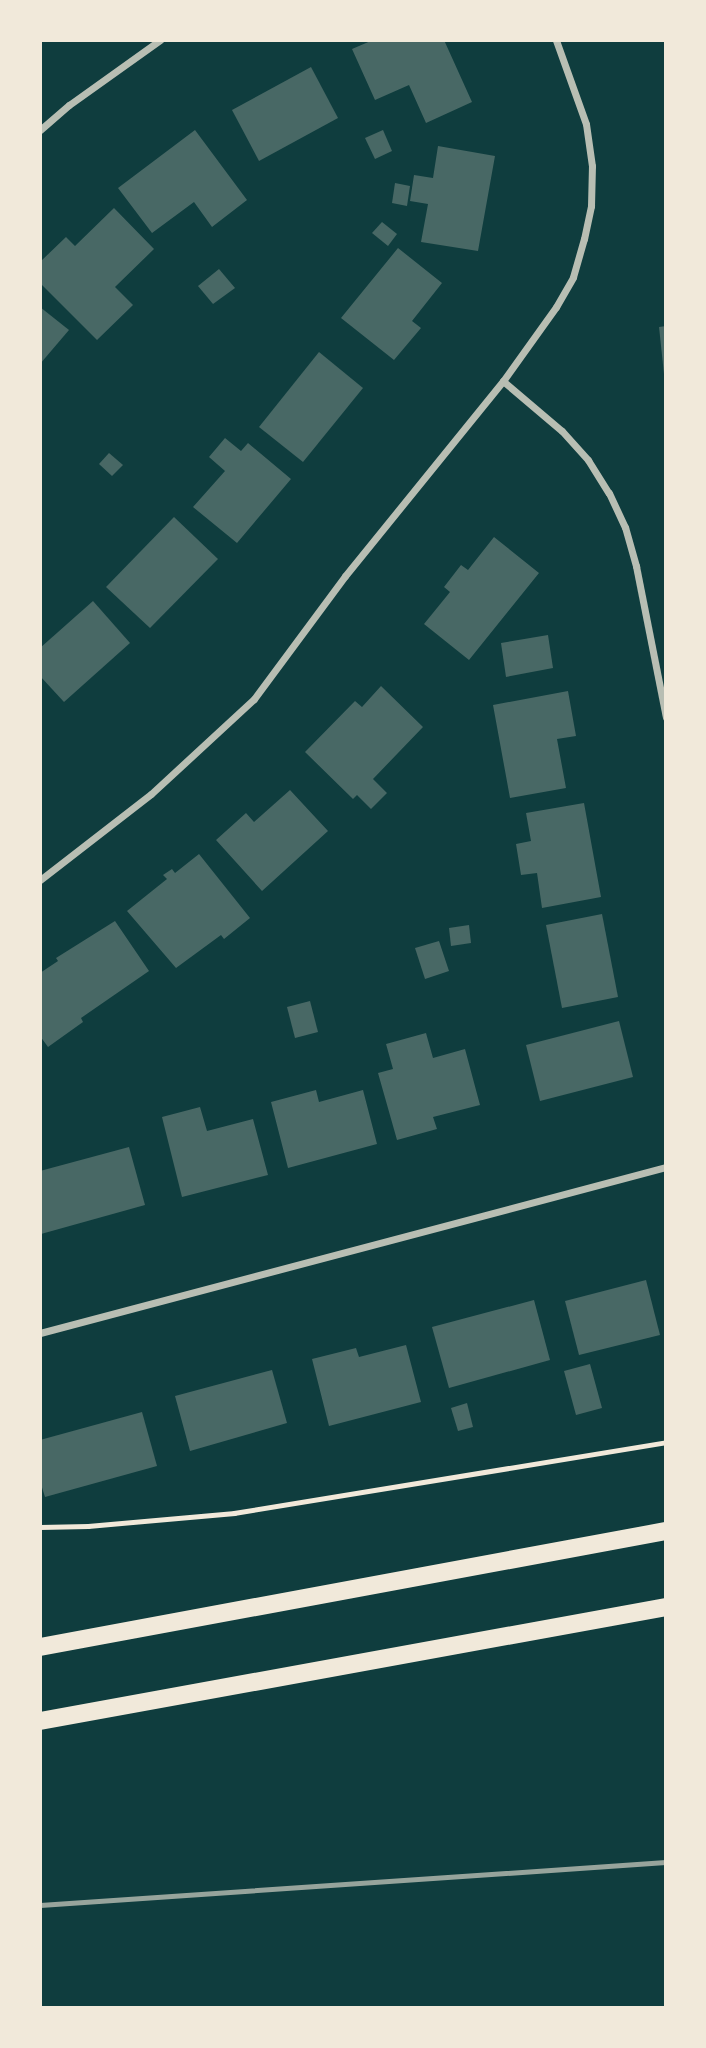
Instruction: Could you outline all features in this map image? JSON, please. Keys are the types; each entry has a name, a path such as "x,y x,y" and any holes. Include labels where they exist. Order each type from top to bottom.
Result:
{"main road":[{"path":"40,1647 666,1531"},
{"path":"40,1721 666,1607"}],"street":[{"path":"40,130 69,105 160,40"},
{"path":"40,880 151,794 254,699 345,576 503,381 556,307 573,277 591,206 592,166 586,124 556,40"},
{"path":"503,381 562,431 588,460 610,493 625,527 636,566 666,717"},
{"path":"40,1333 666,1167"}],"path":[{"path":"40,1527 88,1526 234,1513 666,1442"}],"building":[{"path":"373,40 444,40 472,102 426,123 409,85 375,100 352,49"},
{"path":"311,67 338,118 259,161 232,110"},
{"path":"195,130 247,200 212,227 194,202 152,233 118,188"},
{"path":"383,130 392,151 375,159 365,138"},
{"path":"438,146 495,156 478,251 421,242 428,204 410,201 414,175 433,178"},
{"path":"395,183 410,186 407,206 392,203"},
{"path":"114,208 154,249 115,287 133,305 97,340 40,283 40,262 66,237 75,246"},
{"path":"382,222 397,234 388,246 372,233"},
{"path":"398,248 442,283 412,321 421,328 394,360 341,318"},
{"path":"219,269 235,288 213,304 198,286"},
{"path":"40,307 69,330 40,364"},
{"path":"666,326 666,374 664,374 659,327"},
{"path":"319,352 363,388 303,462 259,427"},
{"path":"225,438 241,451 248,443 291,479 237,543 193,507 225,471 209,457"},
{"path":"109,453 123,465 112,476 99,464"},
{"path":"174,517 218,559 150,628 106,587"},
{"path":"494,537 539,573 469,660 424,624 450,592 444,587 461,565 468,570"},
{"path":"93,601 130,643 64,702 40,676 40,648"},
{"path":"548,635 553,668 506,677 501,643"},
{"path":"381,686 423,727 373,779 387,793 371,809 357,795 353,799 305,752 355,701 362,707"},
{"path":"568,691 576,736 557,739 566,788 510,798 493,705"},
{"path":"290,790 328,831 262,891 216,840 246,813 254,822"},
{"path":"584,803 601,897 542,908 537,873 521,875 516,844 531,841 526,813"},
{"path":"199,854 250,918 224,939 221,935 176,968 127,911 167,879 163,875 172,869 175,873"},
{"path":"602,914 618,997 562,1008 546,925"},
{"path":"115,921 149,971 81,1018 83,1022 48,1047 40,1036 40,973 58,961 56,958"},
{"path":"469,925 471,943 451,946 449,928"},
{"path":"439,941 449,971 425,979 415,948"},
{"path":"310,1001 318,1032 295,1038 287,1007"},
{"path":"619,1021 633,1077 540,1101 526,1045"},
{"path":"426,1033 433,1058 465,1049 480,1105 433,1117 437,1129 397,1140 378,1073 393,1069 386,1044"},
{"path":"316,1090 319,1102 363,1090 377,1144 288,1168 271,1102"},
{"path":"200,1107 207,1131 253,1119 268,1175 182,1197 162,1117"},
{"path":"129,1147 145,1205 41,1234 40,1171"},
{"path":"646,1280 660,1335 579,1355 565,1301"},
{"path":"534,1300 550,1360 449,1388 432,1327"},
{"path":"406,1345 421,1402 329,1426 312,1359 356,1348 359,1357"},
{"path":"590,1364 602,1408 576,1415 564,1371"},
{"path":"272,1370 287,1423 190,1451 175,1396"},
{"path":"467,1403 473,1427 458,1431 451,1408"},
{"path":"142,1412 157,1466 45,1497 40,1481 40,1440"}],"railway":[{"path":"40,1905 666,1862"}]}
